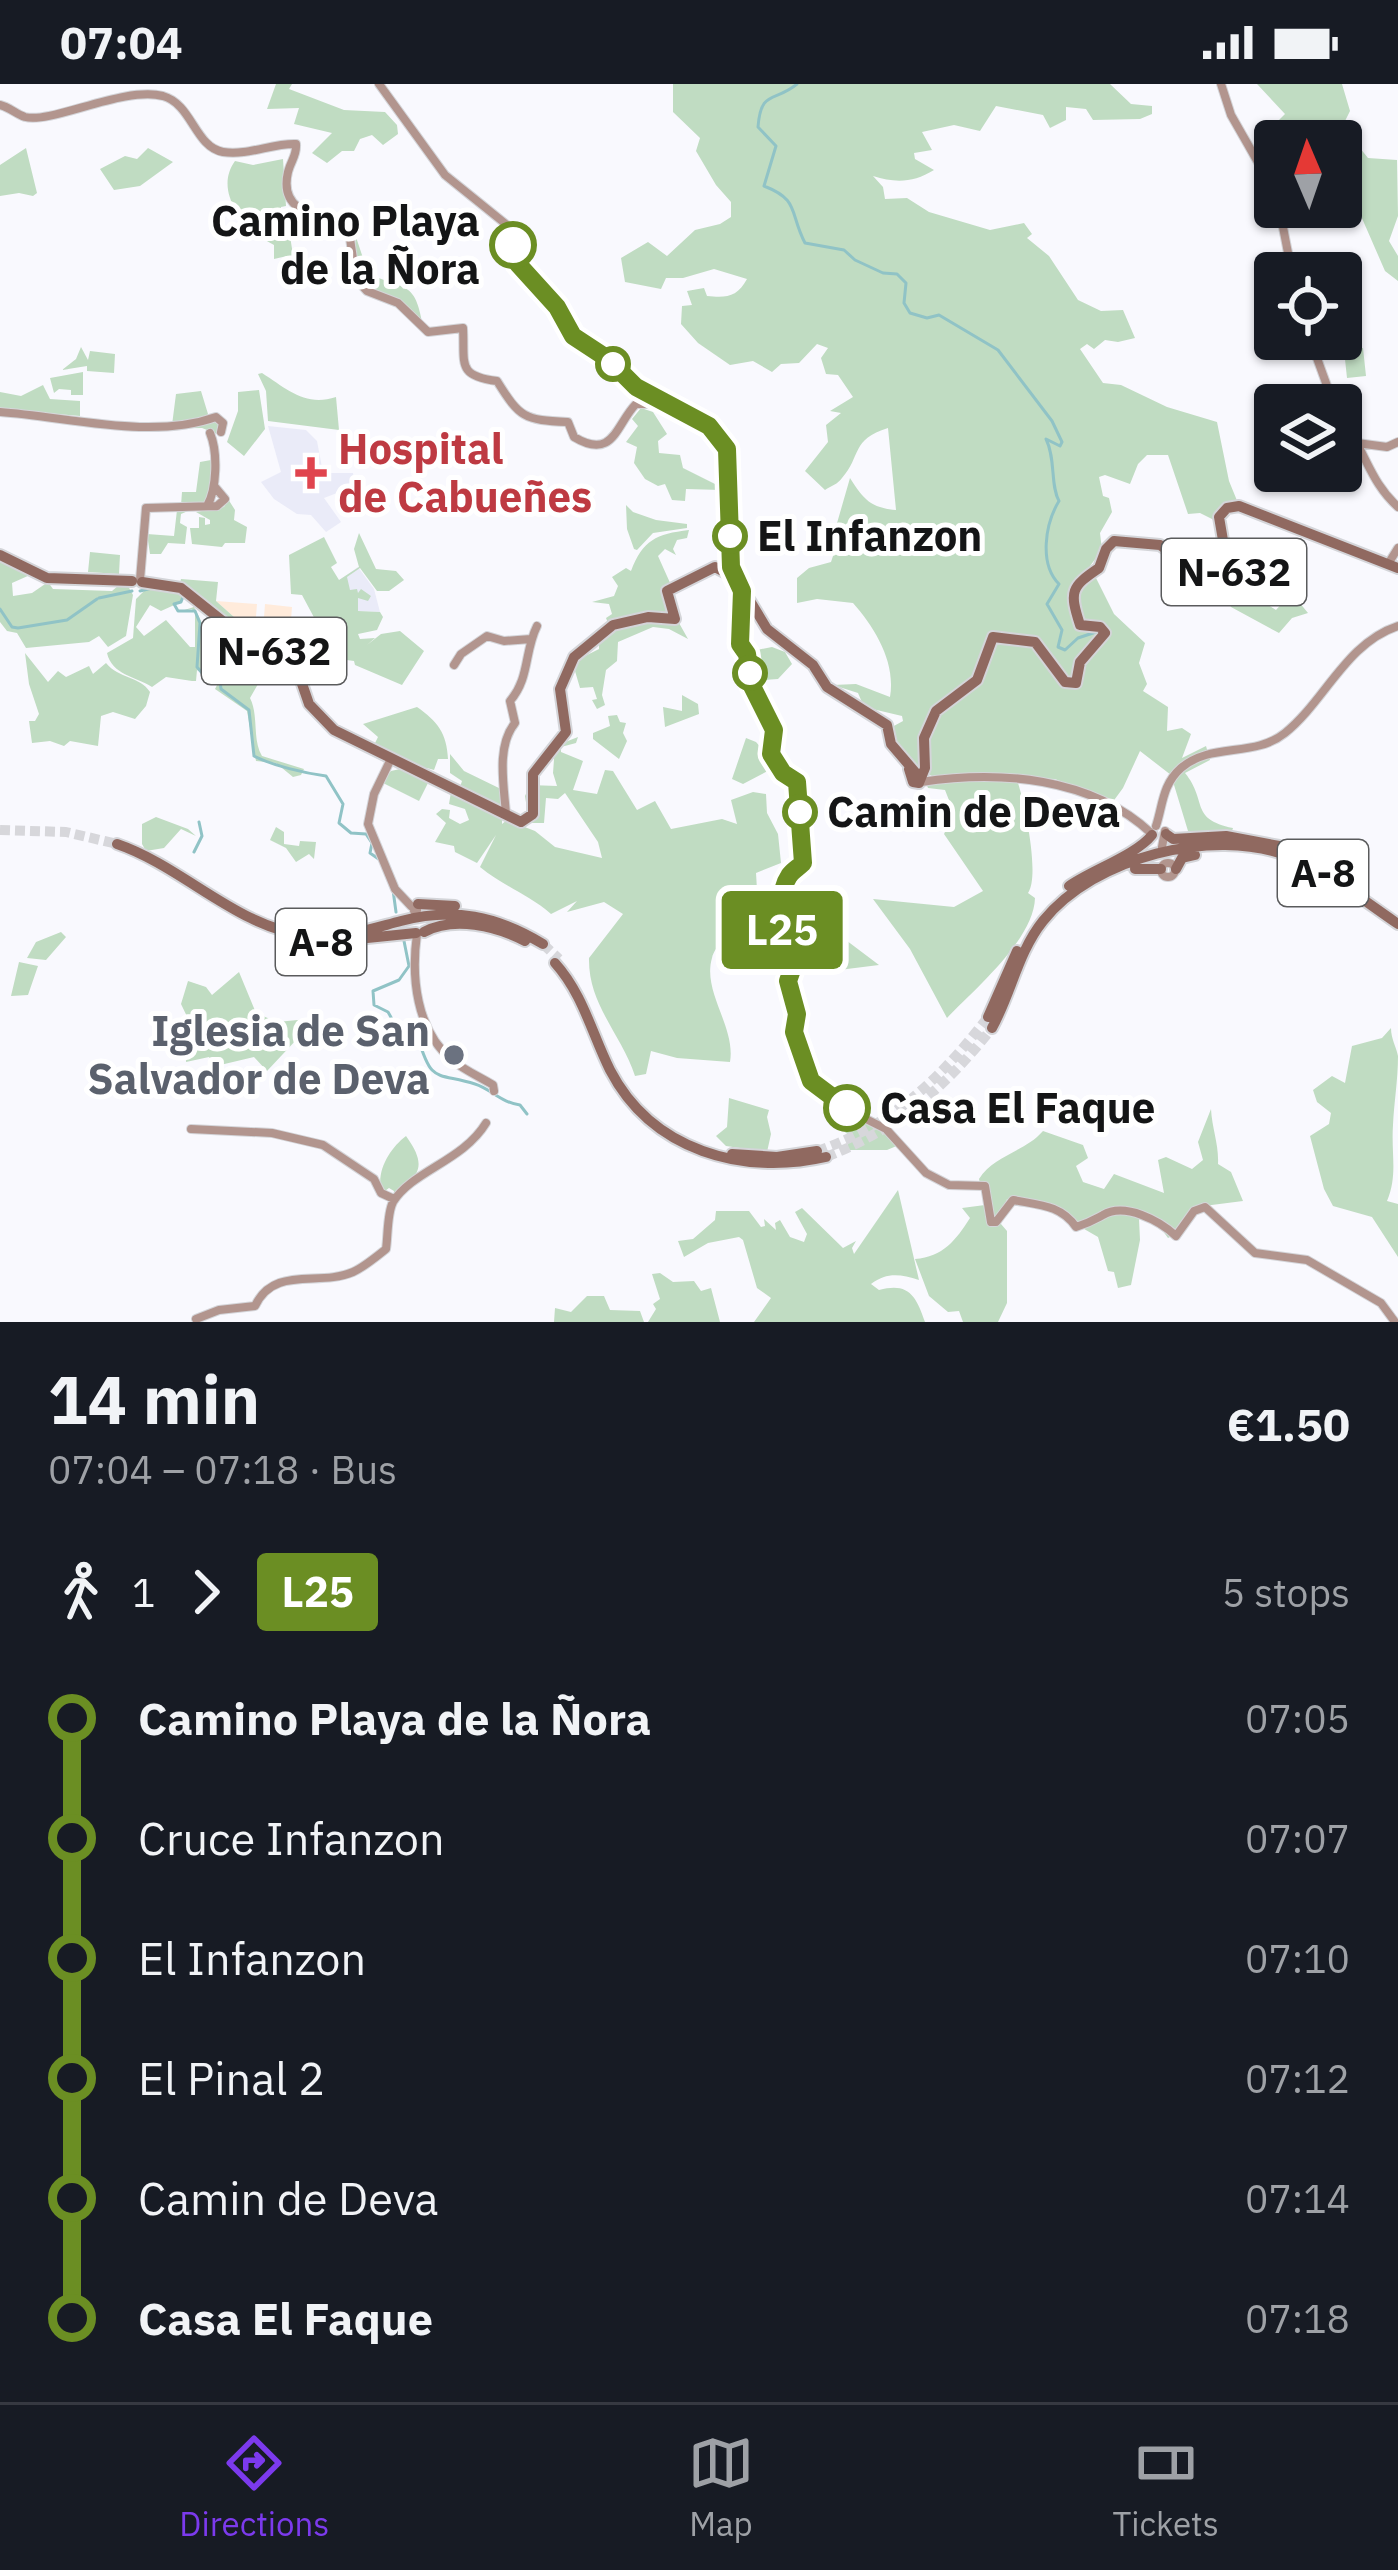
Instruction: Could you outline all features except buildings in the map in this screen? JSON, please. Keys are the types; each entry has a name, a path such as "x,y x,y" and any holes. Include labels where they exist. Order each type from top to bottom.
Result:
{"highway":[{"name":"N-632","path":"919,775 924,738 936,712 977,680 994,637 1035,642 1070,685 1076,683 1079,662 1104,633 1080,626 1074,591 1081,578 1099,568 1108,545 1118,541 1160,545 1189,566 1233,573 1237,564 1224,546 1220,514 1227,508 1246,508 1393,566"},
{"name":"N-632","path":"0,556 40,576 181,588 240,635 287,661 298,675 306,700 326,725 388,765 506,815"},
{"path":"506,815 525,822 533,814 532,774 566,732 560,689 574,657 614,625 648,617 675,619 668,591 727,572 767,629 813,664 825,684 887,725 892,744 919,775"},
{"path":"1067,893 1096,868 1141,847 1157,831 1205,844"},
{"name":"A-8","path":"1238,843 1275,851 1310,866 1398,920"},
{"name":"A-8","path":"990,1022 1034,933 1067,893 1099,870 1131,858 1205,844 1238,843 1293,852 1327,869 1398,920"},
{"path":"1067,893 1119,873 1167,864 1205,844"},
{"name":"A-8","path":"116,847 168,866 254,920 291,933 337,936 423,915 455,913 502,922 540,945 503,928 455,918 355,939 290,938 258,928 166,871 116,847"},
{"path":"254,920 291,931 337,934 402,914 413,906 474,909 515,925 540,945"},
{"path":"325,942 419,933 441,926 488,927 540,945"},
{"path":"557,961 584,994 620,1076 661,1121 694,1142 725,1153 822,1154"}],"street":[{"path":"379,84 445,175 507,225 518,264 557,307 573,336 664,404 709,426 727,449 727,572 740,644 747,654 751,684 774,730 773,758 797,782 800,794 803,863 787,880 782,932 794,964 788,981 797,1014 794,1032 811,1081 844,1108 886,1129 926,1173 952,1185 985,1186 993,1223 1012,1200 1054,1207 1070,1216 1076,1226 1094,1223 1107,1213 1131,1213 1163,1224 1176,1236 1194,1211 1206,1207 1255,1252 1307,1260 1381,1303 1395,1322"},
{"path":"1221,84 1231,115 1254,156"},
{"path":"0,105 29,118 124,96 164,96 219,151 254,152 296,144 298,151 286,178 290,197 306,215 348,225 356,280 367,291 398,303 428,332 463,328 462,359 467,370 480,380 497,381 523,416 539,422 568,422 577,440 598,446 624,427 632,405 664,404"},
{"path":"0,414 162,427 220,419 213,435"},
{"path":"0,414 213,435"},
{"path":"139,581 145,509 151,505 195,509 214,498 209,419"},
{"path":"1362,444 1387,447 1398,442"},
{"path":"1362,453 1375,484 1398,507"},
{"path":"1393,566 1398,548"},
{"path":"506,815 504,748 515,723 510,701 526,676 537,626"},
{"path":"919,775 1058,782 1157,831 1161,800 1171,779 1190,761 1275,740 1365,644 1398,626"},
{"path":"454,665 461,654 488,636 504,641 531,639"},
{"path":"388,765 374,794 369,828 395,889 413,906"},
{"path":"419,933 418,996 423,1022 451,1059 494,1090"},
{"path":"196,1319 219,1310 255,1306 261,1294 285,1279 330,1277 356,1270 386,1249 395,1200 418,1178 472,1142 486,1123"},
{"path":"191,1129 272,1133 322,1145 374,1179 381,1193 395,1200"}],"shaded area":[{"path":"268,426 306,430 317,441 323,473 353,473 355,486 324,498 341,522 326,532 311,515 297,514 274,499 261,482 281,472"},
{"path":"358,567 374,589 380,612 357,611 338,581"},
{"path":"216,601 257,604 255,629 243,625"},
{"path":"265,604 292,607 290,633 263,631"}],"green space":[{"path":"276,84 292,84 289,89 344,110 385,112 397,125 398,134 383,145 372,135 360,139 354,151 342,151 327,163 312,153 332,133 294,124 299,108 267,109"},
{"path":"673,84 1110,84 1131,104 1152,106 1152,114 1140,119 1093,120 1086,109 1066,107 1066,120 1050,128 1043,115 996,106 980,131 954,125 922,132 932,150 914,153 915,159 934,170 904,181 873,176 883,187 885,199 907,198 929,212 990,230 1024,223 1032,234 1027,238 1049,256 1078,300 1101,311 1123,310 1135,338 1105,340 1094,349 1087,344 1080,349 1103,383 1121,385 1167,407 1217,422 1238,503 1218,513 1252,595 1276,610 1284,601 1299,602 1308,613 1292,618 1279,633 1231,607 1209,552 1226,558 1214,520 1200,513 1188,514 1168,455 1147,455 1130,484 1099,477 1112,512 1100,533 1102,550 1090,566 1114,614 1145,643 1139,663 1147,684 1143,691 1168,707 1167,731 1182,728 1191,734 1182,758 1206,746 1210,760 1185,773 1205,814 1233,828 1231,834 1188,831 1171,775 1140,751 1112,803 1055,779 991,777 1018,783 1032,857 1028,893 1035,898 1025,930 1014,946 947,1018 910,949 873,899 954,907 983,891 944,834 954,813 945,790 928,788 926,783 934,777 911,763 897,744 892,727 903,721 902,716 864,707 858,693 833,685 856,684 890,697 887,658 869,623 853,603 817,599 797,603 797,578 809,568 831,562 835,550 831,544 850,478 868,501 896,510 888,428 862,443 848,470 825,490 805,471 828,442 826,425 841,413 830,411 853,397 838,375 826,374 821,358 828,348 817,344 799,363 781,364 772,372 753,361 730,365 698,343 681,324 682,306 692,305 687,291 704,288 707,296 726,296 747,279 714,269 666,278 661,289 625,282 621,258 648,242 667,256 695,230 731,217 731,202 696,151 700,138 673,112"},
{"path":"1257,84 1342,84 1350,111 1346,120 1279,120 1285,114"},
{"path":"26,148 37,193 0,196 0,165"},
{"path":"148,148 173,162 140,186 114,190 100,169 125,156 137,159"},
{"path":"1362,150 1368,158 1397,160 1398,216 1389,241 1398,256 1398,281 1385,271 1362,218"},
{"path":"283,159 286,206 281,207 281,217 287,217 297,259 292,270 287,256 274,259 274,245 244,221 228,186 235,161 253,165"},
{"path":"356,237 368,273 412,293 423,327 356,276"},
{"path":"81,347 88,360 90,351 115,354 114,373 87,371 87,366 62,370 76,359"},
{"path":"1362,348 1366,376 1347,378 1345,360 1362,360"},
{"path":"83,372 83,395 59,389 54,393 50,378"},
{"path":"258,374 306,398 336,397 339,430 268,421 266,391"},
{"path":"43,385 50,399 80,401 80,416 0,409 0,392 21,396"},
{"path":"259,390 265,429 244,456 227,442 238,411 238,392"},
{"path":"201,391 208,414 203,421 219,418 221,432 132,429 172,425 176,394"},
{"path":"641,408 653,412 667,434 658,441 659,453 680,455 683,468 717,485 728,484 727,496 721,490 686,489 685,501 672,500 665,484 658,486 645,479 634,463 637,447 626,442 638,426 632,419"},
{"path":"211,460 212,491 205,504 181,505 182,492 196,492 200,462"},
{"path":"228,499 235,510 234,520 247,527 245,543 192,544 190,528 199,528 199,517 210,524 210,520 196,512 224,507"},
{"path":"626,505 633,512 687,524 687,528 653,533 634,549"},
{"path":"177,510 188,511 181,514 180,523 187,527 185,544 168,543 161,554 150,554 147,534 174,536"},
{"path":"689,530 687,538 677,540 676,555 665,549 658,556 671,585 674,614 688,639 653,627 618,642 617,661 606,670 605,705 597,709 593,687 580,688 575,671 579,659 599,649 599,639 610,628 609,604 592,602 614,596 618,586 612,577 626,568 631,571 652,540"},
{"path":"359,533 376,569 396,571 404,580 389,591 377,591 360,568 347,577 350,590 358,593 361,589 371,596 368,601 358,598 358,611 380,612 383,617 377,630 358,634 360,639 375,638 367,645 381,634 400,631 424,651 402,685 354,661 317,656 319,648 306,649 302,638 250,637 180,583 181,579 218,582 216,601 243,625 255,629 253,635 297,636 317,623 302,595 291,594 289,555 324,537 337,563 331,567 339,580 359,567 354,549"},
{"path":"90,552 120,555 119,574 88,572"},
{"path":"0,557 30,575 12,583 13,596 32,593 48,582 53,589 112,591 119,585 128,586 133,595 126,636 108,647 99,636 89,642 26,648 17,633 7,631 0,622"},
{"path":"149,586 185,592 181,602 161,611 150,605 136,627 144,636 166,620 195,647 195,613 192,609 178,612 194,607 202,623 203,662 228,666 239,660 257,673 265,672 250,698 259,749 262,756 304,769 301,775 293,777 276,763 256,761 247,711 215,689 221,677 218,671 212,669 205,675 197,670 196,681 166,677 152,687 114,666 107,653 133,638 136,599"},
{"path":"772,647 785,652 792,664 778,679 764,680 752,670 747,652"},
{"path":"25,653 48,682 58,671 66,677 89,666 93,674 106,663 146,687 150,692 146,706 135,719 113,712 101,716 98,746 70,741 64,746 50,741 32,743 29,721 39,714"},
{"path":"682,695 698,704 699,714 665,727 663,707 682,711"},
{"path":"417,707 440,728 448,759 438,759 434,770 427,768 424,775 372,749 378,737 363,724"},
{"path":"617,715 626,723 627,741 619,759 593,739 593,733 610,726 608,716"},
{"path":"578,737 576,743 561,747 561,752 583,761 573,790 597,794 605,770 613,771 637,810 655,801 671,829 722,819 737,824 731,800 753,792 766,794 781,863 756,873 755,900 738,922 730,914 710,971 731,1049 730,1062 651,1051 646,1074 635,1076 590,975 589,958 623,914 604,902 567,912 577,901 551,914 480,867 496,835 477,863 455,852 454,846 435,842 446,823 436,814 442,809 450,810 449,818 460,824 469,820 465,809 449,804 451,792 458,793 462,781 450,773 450,754 464,771 503,790 502,824 507,820 535,831 555,847 602,858 598,842 565,793 558,799 546,798 544,823 530,823 532,813 527,809 530,785 557,786 555,746"},
{"path":"746,738 756,742 777,766 743,784 732,779"},
{"path":"400,769 429,781 419,801 381,782"},
{"path":"156,817 196,836 181,829 164,848 146,851 142,824"},
{"path":"276,827 284,832 284,844 316,842 314,859 309,854 296,862 286,848 270,840"},
{"path":"804,917 822,922 879,965 791,976 795,963 808,957 799,944"},
{"path":"61,932 66,937 46,960 27,958 36,942"},
{"path":"19,962 38,966 28,995 11,996"},
{"path":"239,972 256,1013 277,1022 313,1022 267,1071 254,1057 216,1066 209,1057 186,1062 194,1031 181,1004 188,981 206,987 212,995"},
{"path":"1391,1028 1398,1065 1393,1173 1387,1201 1398,1204 1398,1257 1372,1217 1333,1206 1310,1136 1329,1124 1331,1113 1317,1102 1313,1090 1332,1076 1345,1083 1352,1046 1382,1038"},
{"path":"729,1098 769,1110 767,1152 726,1146 716,1136 727,1127"},
{"path":"1211,1109 1218,1164 1231,1172 1243,1201 1196,1207 1178,1233 1168,1238 1157,1223 1139,1219 1131,1285 1118,1288 1098,1237 1039,1203 1007,1199 1001,1224 1007,1231 1007,1303 998,1322 963,1322 959,1311 948,1312 929,1296 915,1259 933,1255 954,1240 970,1218 962,1208 985,1205 979,1179 985,1171 1043,1131 1083,1145 1088,1158 1076,1166 1083,1182 1104,1189 1114,1174 1164,1193 1158,1160 1166,1157 1192,1169 1203,1160 1198,1142"},
{"path":"854,1113 886,1130 899,1145 887,1150 847,1150 849,1135 842,1130"},
{"path":"406,1136 417,1156 418,1170 393,1198 389,1188 382,1193 382,1169"},
{"path":"898,1190 919,1280 894,1275 871,1284 879,1290 898,1288 910,1293 925,1322 754,1322 771,1298 757,1288 743,1240 708,1243 684,1257 678,1241 693,1239 715,1220 716,1211 749,1211 761,1227 764,1219 776,1230 780,1220 790,1237 804,1242 807,1234 795,1212 802,1208 843,1248 856,1241 854,1254"},
{"path":"660,1273 673,1282 694,1281 701,1291 711,1288 720,1322 648,1322 656,1309 653,1304 660,1299 652,1274"},
{"path":"587,1296 604,1296 610,1310 640,1311 644,1322 554,1322 555,1308 571,1312"}],"waterway":[{"path":"797,84 762,107 758,127 776,146 764,186 789,202 805,243 844,250 883,273 897,274 906,283 904,303 910,313 927,318 939,315 998,350 1052,421 1062,442 1060,446 1046,439 1059,501 1050,521 1047,555 1059,584 1047,604 1062,630 1058,647 1065,650 1078,638 1099,631"},
{"path":"140,591 152,588"},
{"path":"99,598 132,591"},
{"path":"184,594 174,604 178,611 195,611 200,623 197,667 202,673 210,667 225,671 221,689 249,710 254,756 326,776 343,804 339,823 351,833 366,834 372,843 370,853 380,860"},
{"path":"0,609 12,627 18,628 67,620 97,599"},
{"path":"194,852 202,836 199,822"},
{"path":"393,890 396,912"},
{"path":"404,941 409,966 399,980 373,991 374,1005 388,1012 397,1031 418,1038 427,1063 437,1074 481,1086 520,1105 527,1114"}],"tunnel":[{"path":"0,830 66,832 117,844"},
{"path":"543,944 559,959"},
{"path":"817,1151 869,1128 913,1098 988,1017"},
{"path":"826,1157 875,1134 918,1104 992,1028"}],"bus line":[{"name":"L25","path":"513,245 518,264 557,307 573,336 608,359 636,387 709,426 729,453 731,567 742,591 740,644 747,654 752,686 774,730 771,754 783,773 797,782 800,794 803,863 787,880 782,922 784,943 794,964 788,981 797,1014 794,1032 813,1084 847,1108"}],"place":[{"name":"Camino Playa de la Ñora","path":"513,245"},
{"name":"Hospital de Cabueñes","path":"311,473"},
{"name":"El Infanzon","path":"730,536"},
{"name":"Camin de Deva","path":"800,812"},
{"name":"Iglesia de San Salvador de Deva","path":"454,1055"},
{"name":"Casa El Faque","path":"847,1108"}]}
